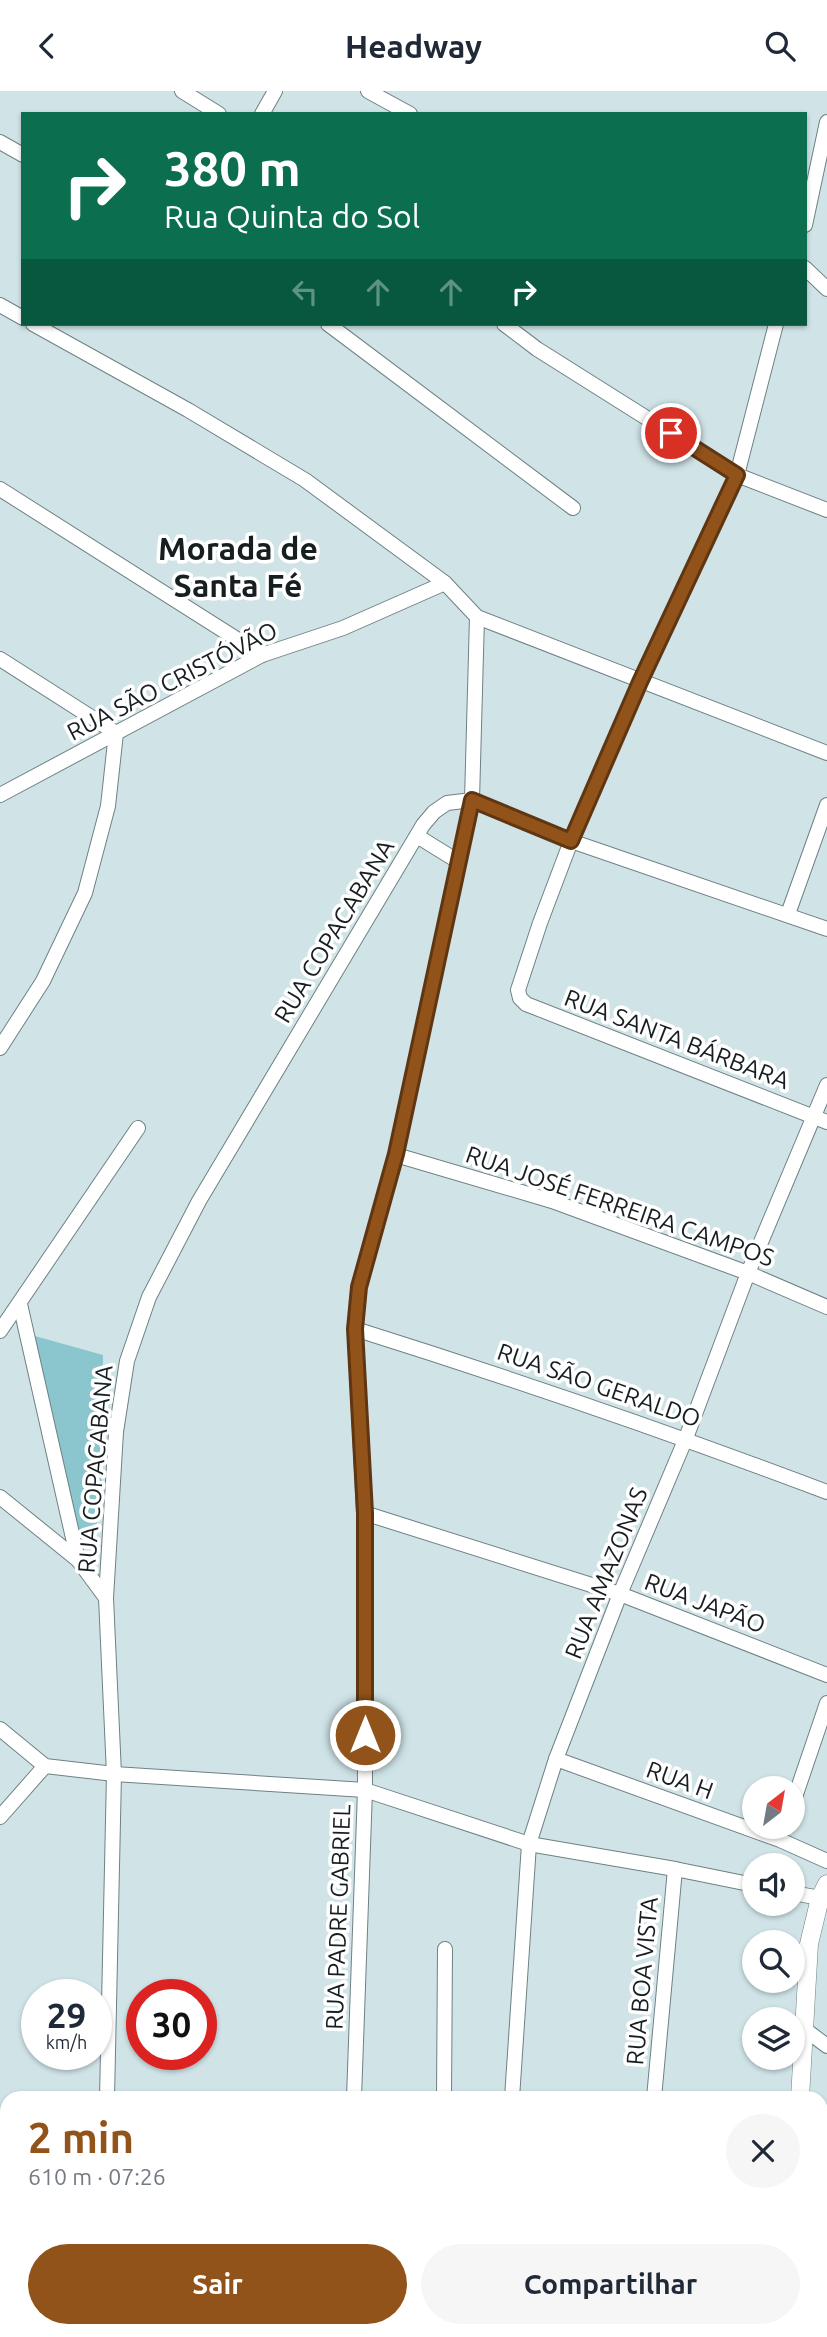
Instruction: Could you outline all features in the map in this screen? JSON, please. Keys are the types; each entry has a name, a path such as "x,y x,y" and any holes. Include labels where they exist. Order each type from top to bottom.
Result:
{"street":[{"path":"182,91 216,112"},
{"path":"263,112 275,91"},
{"path":"368,91 406,112"},
{"path":"807,216 827,122"},
{"path":"0,142 21,154"},
{"path":"807,270 827,289"},
{"path":"0,306 21,317"},
{"path":"37,326 188,410 305,480 445,583 477,617 827,753"},
{"path":"331,326 573,508"},
{"path":"507,326 537,349 737,475 827,510"},
{"path":"571,841 640,682 737,475 775,326"},
{"path":"0,489 262,655"},
{"name":"RUA SÃO CRISTÓVÃO","path":"0,795 262,655 343,628 445,583"},
{"name":"RUA PADRE GABRIEL","path":"354,2091 365,1790 365,1513 355,1329 359,1287 396,1154 472,800 477,617"},
{"path":"0,659 116,733 108,806 85,893 43,981 0,1048"},
{"path":"472,800 571,841 827,929"},
{"name":"RUA COPACABANA","path":"107,2091 114,1774 106,1598 116,1432 127,1361 149,1297 199,1201 416,836 434,812 447,803 472,800"},
{"path":"788,914 827,805"},
{"name":"RUA COPACABANA","path":"416,836 459,862"},
{"name":"RUA SANTA BÁRBARA","path":"571,841 518,990 526,1005 821,1119"},
{"name":"RUA AMAZONAS","path":"512,2091 529,1844 556,1759 620,1594 686,1439 748,1273 821,1119 827,1085"},
{"path":"0,1331 138,1128"},
{"name":"RUA JOSÉ FERREIRA CAMPOS","path":"396,1154 552,1201 748,1273 827,1307"},
{"path":"20,1304 78,1560"},
{"name":"RUA SÃO GERALDO","path":"355,1329 541,1388 827,1492"},
{"path":"0,1497 78,1560 106,1598"},
{"name":"RUA JAPÃO","path":"365,1513 620,1594 827,1675"},
{"path":"802,1776 827,1703"},
{"path":"0,1729 45,1766 114,1774 365,1790 529,1844 742,1883"},
{"name":"RUA H","path":"556,1759 742,1820"},
{"path":"0,1817 45,1766"},
{"name":"RUA H","path":"791,1839 827,1861"},
{"name":"RUA BOA VISTA","path":"655,2091 675,1869"},
{"path":"804,2007 809,1944 823,1891 805,1892"},
{"path":"444,2091 445,1949"},
{"path":"805,2030 827,2046"},
{"path":"800,2091 801,2070"}],"shaded area":[{"path":"35,1336 103,1355 101,1507 96,1526 83,1539 78,1536"}],"district":[{"name":"Morada de Santa Fé","path":"238,566"}],"route":[{"path":"365,1735 365,1513 355,1329 359,1287 396,1154 472,800 571,841 640,682 737,475 671,433"}]}
